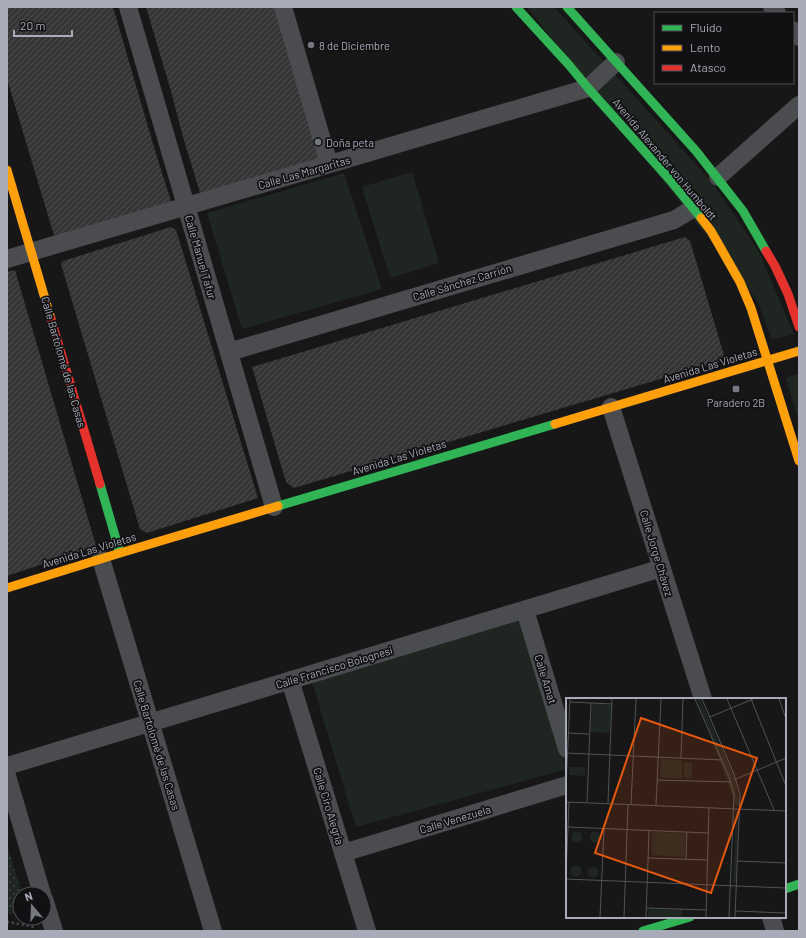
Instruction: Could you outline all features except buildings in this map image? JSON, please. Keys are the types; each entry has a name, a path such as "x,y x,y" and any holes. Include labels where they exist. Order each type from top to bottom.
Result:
{"street":[{"name":"Calle Manuel Tafur","path":"128,7 274,507"},
{"path":"283,7 329,164"},
{"name":"Avenida Alexander von Humboldt","path":"516,7 570,65 588,88 694,208 711,231 740,282 751,308 799,461"},
{"path":"567,7 696,151 718,177 743,211 775,266 788,294 799,327"},
{"name":"Calle Las Margaritas","path":"7,259 588,88 616,62"},
{"path":"718,177 799,105"},
{"name":"Calle Bartolomé de las Casas","path":"7,170 120,553"},
{"name":"Calle Sánchez Carrión","path":"229,352 674,220 694,208"},
{"name":"Avenida Las Violetas","path":"7,588 799,351"},
{"name":"Calle Jorge Chávez","path":"611,407 702,698"},
{"name":"Calle Bartolomé de las Casas","path":"102,559 213,931"},
{"name":"Calle Francisco Bolognesi","path":"7,766 662,568"},
{"name":"Calle Amat","path":"525,610 566,745"},
{"name":"Calle Ciro Alegría","path":"290,680 366,931"},
{"path":"7,776 40,886"},
{"name":"Calle Venezuela","path":"343,853 566,785"},
{"path":"786,889 799,884"},
{"path":"643,931 687,918"},
{"path":"771,918 775,931"}],"path":[{"path":"7,922 45,929"}],"shaded area":[{"path":"527,7 554,7 711,181 758,250 794,334 772,340 757,300"},
{"path":"412,172 439,263 390,278 362,187"},
{"path":"344,173 382,289 242,329 207,213"},
{"path":"799,373 799,422 786,378"},
{"path":"522,620 566,769 356,827 312,682"},
{"path":"8,848 20,886 12,886 12,914 7,913"}],"traffic: fast":[{"path":"516,7 670,180 701,218"},
{"path":"567,7 696,151 743,211 766,251"},
{"path":"278,506 555,424"},
{"path":"100,484 120,553"},
{"path":"786,889 799,884"},
{"path":"643,931 687,918"}],"traffic: slow":[{"path":"7,170 51,319"},
{"path":"701,218 711,231 740,282 751,308 799,461"},
{"path":"555,424 799,351"},
{"path":"7,588 278,506"}],"traffic: jam":[{"path":"766,251 788,294 799,327"},
{"path":"51,319 100,484"}],"place":[{"name":"8 de Diciembre","path":"311,45"},
{"name":"Doña peta","path":"318,142"},
{"name":"Paradero 2B","path":"736,389"}]}
